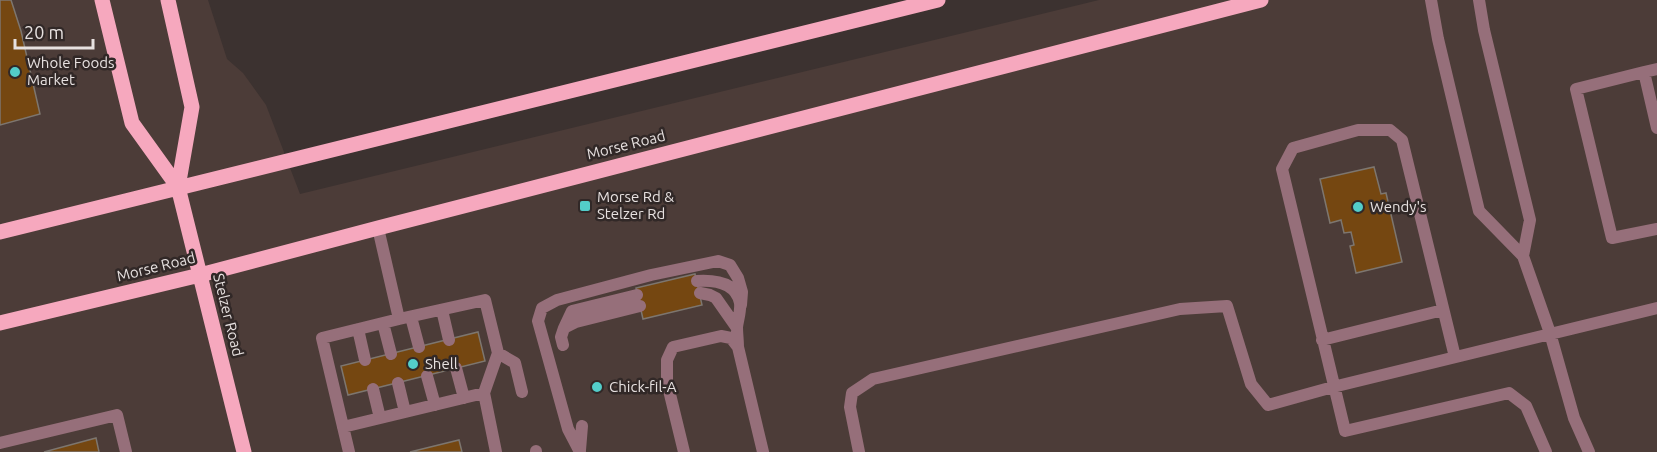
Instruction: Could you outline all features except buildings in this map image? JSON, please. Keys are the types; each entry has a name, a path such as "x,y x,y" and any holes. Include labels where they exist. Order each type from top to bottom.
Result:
{"main road":[{"name":"Stelzer Road","path":"102,0 132,123 178,187 241,451"},
{"name":"Stelzer Road","path":"168,0 192,107 178,187"},
{"path":"0,232 938,0"},
{"name":"Morse Road","path":"0,323 200,275 1261,0"}],"lane":[{"path":"1431,0 1438,39 1479,211 1523,256 1550,333 1574,418 1589,452"},
{"path":"1479,0 1484,30 1530,220 1523,256"},
{"path":"1657,69 1576,89 1612,238 1657,229"},
{"path":"1644,72 1657,128"},
{"path":"1455,357 1402,140 1390,130 1358,130 1293,148 1282,169 1345,431 1509,393 1526,406 1546,452"},
{"path":"378,228 405,318 419,347"},
{"path":"580,451 568,429 538,321 542,308 557,300 588,291 718,261 730,265 738,278 742,292 737,328 738,347 763,452"},
{"path":"737,328 716,298 698,287 714,280 724,284 738,296 741,305"},
{"path":"349,452 322,338 485,300 498,353 483,393 496,452"},
{"path":"563,345 561,337 572,311 639,301"},
{"path":"859,452 850,407 852,393 873,380 1180,309 1227,306 1251,384 1268,405 1657,308"},
{"path":"442,310 449,340"},
{"path":"1322,340 1443,310"},
{"path":"383,323 391,354"},
{"path":"358,329 365,360"},
{"path":"684,452 667,382 667,360 673,347 721,336 731,338 738,347"},
{"path":"498,353 515,363 522,392"},
{"path":"456,368 464,398"},
{"path":"427,376 435,405"},
{"path":"398,382 405,412"},
{"path":"373,389 380,418"},
{"path":"343,427 483,393"},
{"path":"0,443 117,415 126,452"},
{"path":"580,451 582,426"}],"shaded area":[{"path":"0,0 208,0 227,59 243,73 266,105 300,194 1099,0 1657,0 1657,452 0,452"}],"place":[{"name":"Whole Foods Market","path":"15,72"},
{"name":"Morse Rd & Stelzer Rd","path":"585,206"},
{"name":"Wendy's","path":"1358,207"},
{"name":"Shell","path":"413,364"},
{"name":"Chick-fil-A","path":"597,387"}]}
